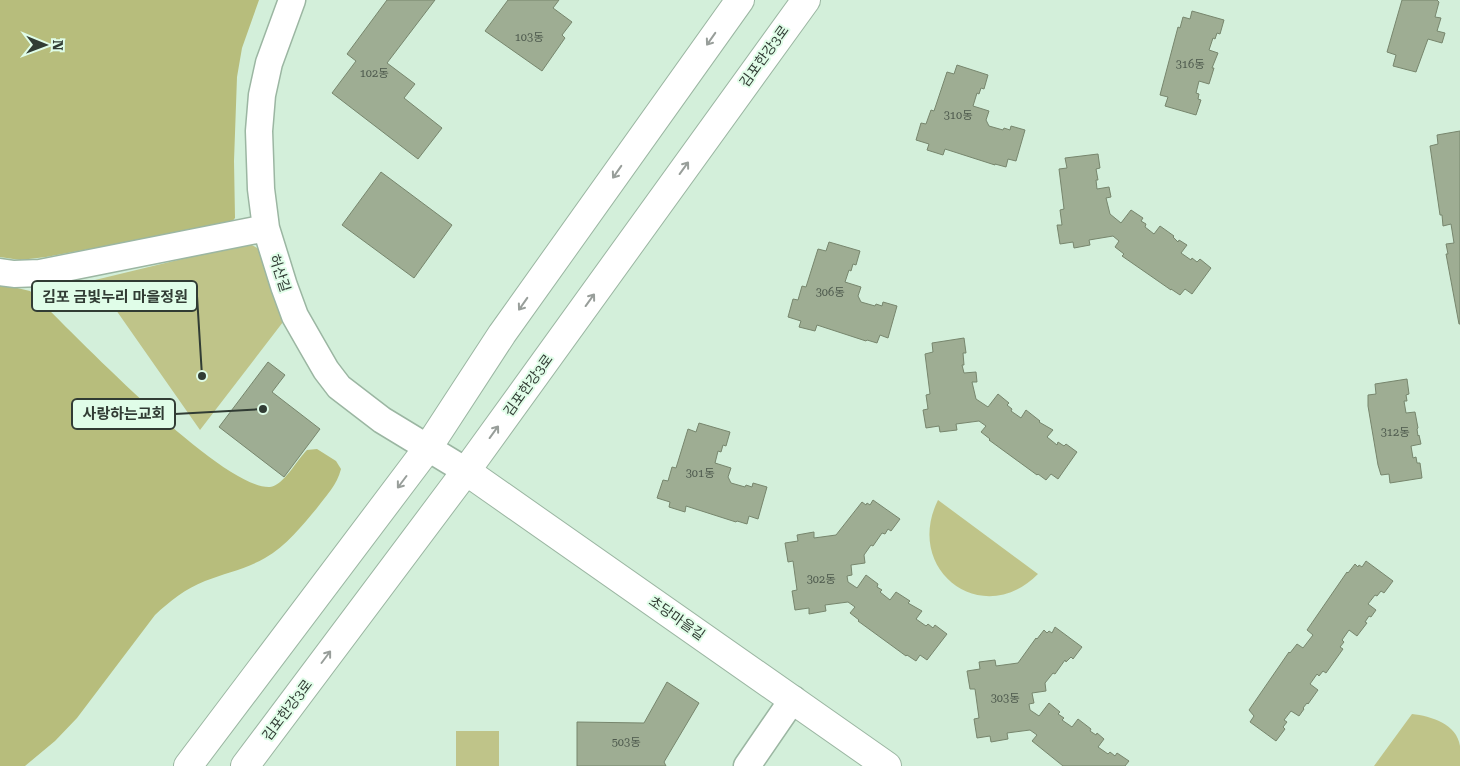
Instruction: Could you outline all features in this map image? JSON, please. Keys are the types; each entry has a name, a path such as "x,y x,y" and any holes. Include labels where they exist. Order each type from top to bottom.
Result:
{"street":[{"name":"허산길","path":"292,0 272,54 262,95 259,131 266,228 295,316 326,370 339,387 382,420 466,471"},
{"path":"188,766 427,449 502,334 740,0"},
{"name":"김포한강3로","path":"245,766 466,471 806,0"},
{"path":"0,272 14,274 40,273 266,228"},
{"name":"초당마을길","path":"466,471 887,766"},
{"path":"747,766 793,699"}],"green space":[{"path":"0,0 259,0 242,48 237,77 234,161 235,218 231,223 46,257 20,260 0,257"},
{"path":"248,243 259,249 283,322 200,430 95,280"},
{"path":"0,284 30,291 110,371 183,436 218,463 248,481 270,487 275,486 307,450 317,449 336,461 341,469 334,485 317,508 280,548 258,562 191,588 172,600 155,615 77,718 55,741 25,766 0,766"},
{"path":"938,500 1038,574 1016,590 994,596 973,594 954,585 940,569 931,549 930,526"},
{"path":"1412,714 1442,722 1454,732 1460,746 1460,766 1374,766"},
{"path":"456,731 499,731 499,766 456,766"}],"building":[{"path":"387,0 435,0 387,63 415,84 404,98 442,128 418,159 332,93 356,61 347,54"},
{"path":"508,0 559,0 553,8 572,22 562,35 565,38 542,71 485,31"},
{"path":"1402,0 1437,0 1439,2 1435,17 1441,18 1437,31 1445,33 1442,43 1428,39 1416,72 1393,66 1396,55 1387,52"},
{"path":"1192,11 1224,20 1220,34 1217,33 1215,39 1213,38 1209,50 1218,53 1212,68 1214,68 1209,84 1199,81 1196,93 1199,94 1198,99 1201,100 1196,115 1165,106 1168,97 1160,95 1178,27 1180,28 1183,17 1190,19"},
{"path":"957,65 988,75 984,89 981,88 979,94 977,93 973,106 989,111 986,120 989,126 1010,130 1011,126 1025,130 1016,161 1008,159 1006,167 945,149 943,155 927,150 929,144 916,140 921,123 926,124 931,110 934,111 947,72 954,74"},
{"path":"1460,131 1459,324 1446,254 1448,254 1446,244 1454,243 1451,224 1443,226 1442,215 1440,215 1430,146 1438,144 1437,135"},
{"path":"1098,154 1100,168 1096,169 1097,189 1109,187 1111,197 1106,198 1110,214 1121,223 1131,210 1143,218 1141,221 1146,224 1145,227 1154,234 1160,226 1174,236 1178,242 1179,240 1187,245 1181,253 1197,262 1200,259 1211,268 1192,294 1185,289 1180,295 1122,256 1124,254 1115,247 1119,241 1113,236 1089,240 1090,245 1074,248 1073,242 1060,244 1057,225 1062,225 1060,210 1064,209 1059,169 1067,168 1065,158"},
{"path":"381,172 452,225 414,278 342,225"},
{"path":"829,242 860,251 856,265 853,264 851,271 849,270 845,282 861,287 858,296 861,302 882,306 883,302 897,306 888,338 880,335 877,343 866,341 817,325 815,331 799,327 801,321 788,317 793,299 798,300 802,286 806,287 818,249 826,251"},
{"path":"964,338 966,353 963,353 964,365 962,365 964,373 976,372 977,382 972,382 976,399 988,407 998,394 1009,403 1007,405 1012,409 1011,411 1021,418 1026,410 1039,422 1053,430 1047,437 1057,445 1058,442 1064,446 1066,444 1077,452 1058,479 1051,474 1046,480 1037,475 989,440 981,432 986,426 979,421 956,424 957,430 940,432 939,426 926,428 923,410 928,409 926,395 930,394 925,354 933,352 932,343"},
{"path":"268,362 285,375 272,392 320,429 284,477 219,427"},
{"path":"1407,379 1409,394 1406,395 1407,401 1404,401 1406,413 1415,412 1421,444 1411,446 1413,458 1416,457 1417,463 1420,463 1422,478 1390,483 1389,474 1381,475 1378,465 1368,406 1368,395 1376,394 1375,384"},
{"path":"699,423 730,432 726,446 723,445 721,452 718,451 715,463 731,468 728,477 731,483 752,487 753,483 767,487 758,519 749,516 747,524 686,506 685,512 669,507 670,502 657,498 663,480 668,481 672,467 676,468 688,429 696,432"},
{"path":"873,500 900,519 891,531 888,529 885,534 882,533 873,546 871,545 864,555 865,563 851,565 852,575 847,576 848,582 857,588 866,575 878,584 877,587 882,590 880,592 890,600 896,592 910,601 908,603 922,611 916,619 926,626 928,624 933,628 935,625 947,634 927,660 920,655 916,661 906,656 858,621 850,613 855,607 848,602 825,605 826,611 809,614 809,608 795,610 792,591 797,590 793,561 788,562 785,543 798,541 797,535 814,532 814,538 836,535 862,502 870,505"},
{"path":"1366,561 1393,581 1384,593 1381,591 1377,596 1375,595 1368,604 1376,610 1371,617 1369,616 1365,622 1367,623 1357,636 1349,630 1342,640 1344,642 1340,647 1343,649 1326,673 1323,671 1319,676 1317,674 1310,684 1318,690 1299,716 1291,711 1284,720 1287,722 1283,727 1285,729 1276,741 1250,722 1254,716 1249,710 1289,652 1297,644 1303,648 1313,635 1307,630 1347,572 1355,564 1358,567 1359,565 1362,567"},
{"path":"1055,627 1082,647 1073,659 1071,657 1066,662 1065,660 1055,674 1053,673 1045,683 1046,691 1032,693 1034,703 1029,704 1030,710 1039,716 1049,703 1060,712 1058,714 1064,718 1062,720 1072,727 1078,719 1091,729 1090,731 1096,735 1097,733 1104,739 1098,747 1108,754 1110,752 1115,756 1117,753 1129,761 1125,766 1063,766 1032,741 1037,735 1030,730 1007,733 1008,739 991,742 990,736 977,738 974,719 979,718 975,689 970,689 967,671 980,669 979,662 995,660 996,666 1018,663 1044,630 1047,633 1049,631 1052,633"},
{"path":"667,682 699,703 664,762 666,766 577,766 577,722 644,723"}],"place":[{"name":"김포 금빛누리 마을정원","path":"202,376"},
{"name":"사랑하는교회","path":"263,409"}]}
